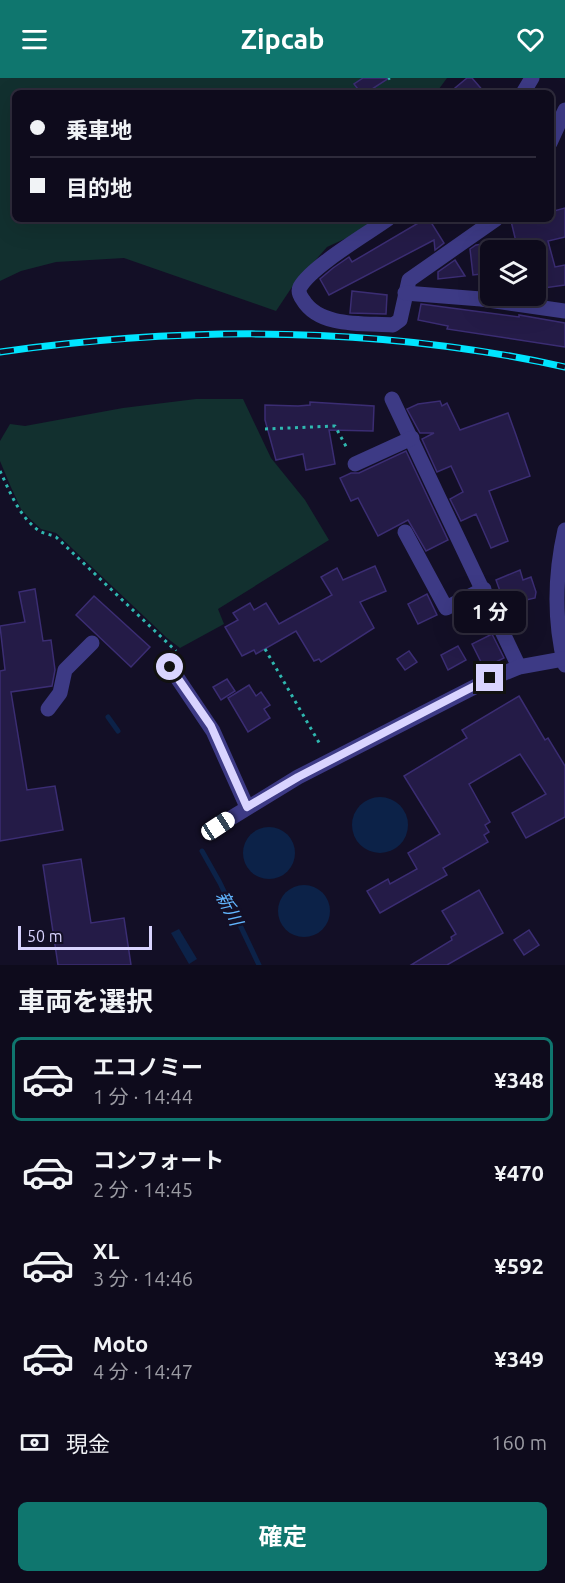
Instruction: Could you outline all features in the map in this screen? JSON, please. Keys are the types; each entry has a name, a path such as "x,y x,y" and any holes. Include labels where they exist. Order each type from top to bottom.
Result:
{"street":[{"path":"554,134 565,110"},
{"path":"384,222 320,267 300,287 299,292 309,307 326,318 393,325 400,320 405,293 413,276 491,222"},
{"path":"405,293 458,297 565,311"},
{"path":"392,399 519,667"},
{"path":"355,464 412,438"},
{"path":"218,826 298,777 490,678 519,667 564,662 557,580 565,530"},
{"path":"405,532 446,608 484,589"},
{"path":"48,709 60,693 65,670 92,643"},
{"path":"176,663 211,726 247,807"}],"path":[{"path":"265,429 335,426 355,464"},
{"path":"0,471 20,510 28,520 41,533 56,537 150,625 176,663"},
{"path":"265,649 319,742"}],"green space":[{"path":"0,78 447,78 438,90 12,90 12,222 373,222 377,224 327,247 292,287 276,311 124,258 56,262 21,271 0,281"},
{"path":"196,399 243,399 271,458 305,500 329,540 218,609 224,624 180,648 56,533 41,529 21,509 0,461 0,441 10,424 25,426 123,408"}],"water":[{"path":"380,797 400,805 408,825 400,845 380,853 360,845 352,825 360,805"},
{"path":"269,827 279,829 287,835 293,843 295,853 293,863 287,871 279,877 269,879 259,877 251,871 245,863 243,853 245,843 251,835 259,829"},
{"path":"304,885 314,887 322,893 328,901 330,911 328,921 322,929 314,935 304,937 294,935 286,929 280,921 278,911 280,901 286,893 294,887"},
{"path":"179,929 197,959 189,964 171,933"}],"building":[{"path":"363,78 389,78 371,90 359,90 354,84"},
{"path":"467,78 472,78 482,90 453,90"},
{"path":"565,208 565,237 548,241 555,267 565,265 565,285 546,288 546,240 516,240 511,222 554,222 554,211"},
{"path":"420,222 431,222 444,243 435,250 434,240 329,295 320,279 349,257 352,262"},
{"path":"480,244 480,274 473,275 470,249"},
{"path":"455,260 465,276 438,279 438,272"},
{"path":"352,291 387,295 386,314 350,313"},
{"path":"421,304 519,317 519,315 565,323 565,347 447,329 448,326 418,320"},
{"path":"440,401 442,406 447,403 460,430 508,413 530,476 489,491 508,541 491,548 476,514 461,521 450,499 463,492 451,466 437,472 422,439 434,433 420,433 407,409 418,404"},
{"path":"310,402 374,406 373,431 329,430 335,464 306,470 303,454 276,460 265,420 265,405 298,406 310,405"},
{"path":"406,451 448,540 426,551 408,520 378,536 358,498 351,501 340,478 351,473 359,473"},
{"path":"375,566 386,591 360,602 374,628 321,662 319,659 314,661 296,631 256,654 254,650 242,656 225,627 238,620 233,613 250,603 254,610 266,603 279,624 332,595 321,577 337,568 343,580"},
{"path":"520,570 523,580 531,577 536,592 535,598 505,605 496,580"},
{"path":"35,589 43,641 51,640 55,670 52,686 11,692 27,790 55,786 63,830 0,841 0,671 5,670 0,626 25,622 19,592"},
{"path":"427,594 437,615 418,624 408,604"},
{"path":"94,596 150,647 131,667 76,615"},
{"path":"492,634 504,658 484,668 472,644"},
{"path":"458,646 466,660 448,670 441,655"},
{"path":"409,651 417,662 405,670 397,659"},
{"path":"227,679 235,691 221,700 213,687"},
{"path":"249,685 256,696 261,692 270,705 264,709 270,718 248,732 228,698"},
{"path":"519,696 545,740 548,738 565,766 565,817 526,838 512,813 546,794 520,754 469,784 490,822 485,825 489,832 484,835 488,842 443,868 447,875 380,913 367,891 388,879 390,884 417,869 408,853 440,834 404,776 467,738 462,730"},
{"path":"81,859 91,923 124,918 131,965 58,965 43,865"},
{"path":"479,890 503,933 447,965 411,965 452,940 451,937 456,934 442,911"},
{"path":"529,930 539,945 524,955 514,940"}],"waterway":[{"name":"新川","path":"108,717 118,731"},
{"name":"新川","path":"202,851 259,965"}],"railway":[{"path":"0,352 70,343 141,338 283,334 354,337 425,344 565,367"}],"route":[{"path":"170,667 211,726 247,807 298,777 490,678"}]}
